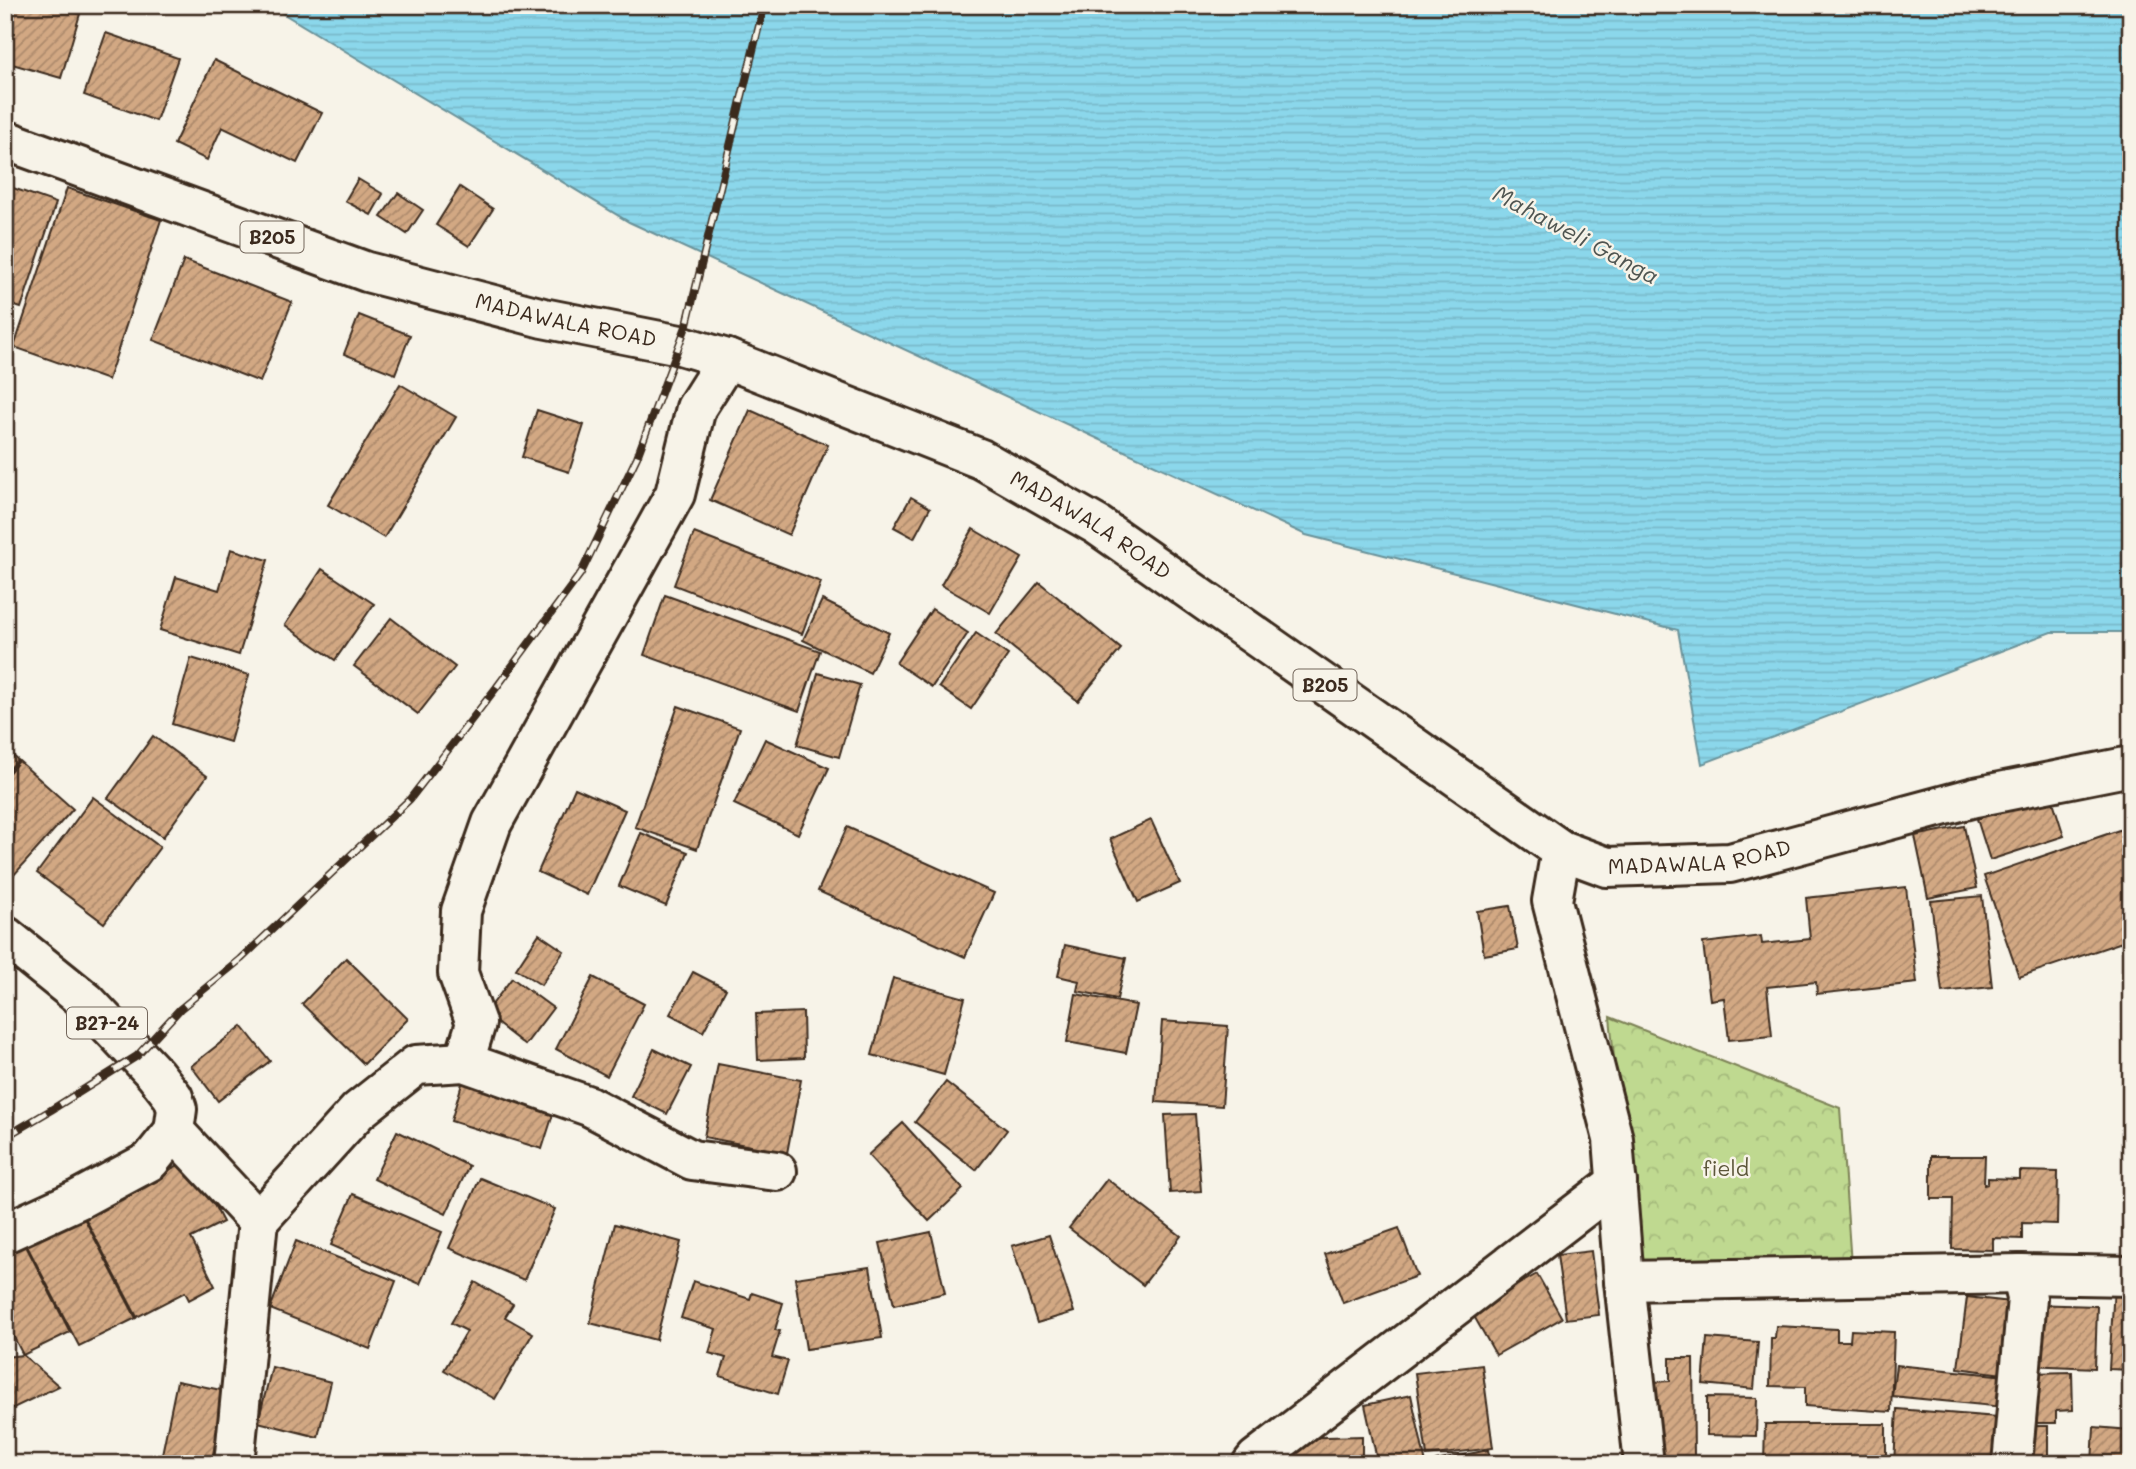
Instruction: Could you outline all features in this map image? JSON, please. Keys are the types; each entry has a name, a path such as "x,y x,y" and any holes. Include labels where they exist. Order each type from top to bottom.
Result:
{"street":[{"name":"MADAWALA ROAD","path":"5,140 367,272 543,318 680,345 727,359 981,459 1097,525 1561,850 1607,867 1730,863 1975,797 2131,766"},
{"path":"464,1062 476,1023 458,973 461,911 492,823 675,494 696,408 727,359"},
{"path":"1561,850 1552,901 1613,1139 1624,1281 1644,1464"},
{"name":"B27-24","path":"5,936 87,1002 155,1074 173,1097 177,1109 174,1131"},
{"path":"234,1464 258,1221 358,1111 416,1065 464,1062 589,1106 692,1160 777,1171"},
{"path":"5,1233 79,1199 150,1161 174,1131 258,1221"},
{"path":"1252,1464 1617,1182"},
{"path":"1624,1281 2021,1274 2131,1276"},
{"path":"2012,1464 2027,1298 2021,1274"}],"green space":[{"name":"field","path":"1610,1017 1840,1108 1852,1279 1634,1260"}],"water":[{"name":"Mahaweli Ganga","path":"269,5 2131,5 2131,632 2051,632 1702,764 1678,630 1306,535 629,222"}],"building":[{"path":"7,5 51,5 80,14 61,78 5,62"},
{"path":"106,33 178,58 156,121 84,95"},
{"path":"214,60 322,113 297,163 222,127 207,160 174,144"},
{"path":"358,179 383,194 371,215 345,201"},
{"path":"460,187 493,209 469,246 436,225"},
{"path":"13,188 56,203 21,308 5,303 5,211"},
{"path":"67,188 161,220 108,380 14,347"},
{"path":"398,193 423,210 407,234 381,217"},
{"path":"184,260 292,302 260,382 153,340"},
{"path":"359,315 410,335 395,374 344,354"},
{"path":"400,384 456,417 384,538 328,505"},
{"path":"537,410 584,425 569,472 522,457"},
{"path":"750,410 828,445 789,535 710,500"},
{"path":"911,497 930,508 914,538 894,527"},
{"path":"973,529 1022,558 990,613 941,585"},
{"path":"694,533 821,582 802,634 674,585"},
{"path":"231,549 268,560 239,655 160,630 176,577 219,590"},
{"path":"322,569 374,604 335,660 285,625"},
{"path":"1039,582 1121,649 1078,701 996,634"},
{"path":"665,595 820,651 799,711 644,655"},
{"path":"822,600 889,633 870,673 803,640"},
{"path":"932,609 968,633 932,687 896,663"},
{"path":"391,618 455,667 418,714 354,666"},
{"path":"976,633 1008,655 971,709 939,687"},
{"path":"191,658 249,675 230,742 172,724"},
{"path":"818,673 860,685 839,757 797,745"},
{"path":"678,706 740,728 697,849 635,827"},
{"path":"153,736 207,776 163,837 108,798"},
{"path":"765,739 829,768 798,834 734,804"},
{"path":"5,749 18,760 5,774"},
{"path":"19,761 73,809 5,885 5,777"},
{"path":"575,788 625,810 587,895 538,872"},
{"path":"2051,795 2064,836 1990,860 1977,819"},
{"path":"93,797 160,847 104,923 37,873"},
{"path":"1151,820 1180,883 1138,902 1110,839"},
{"path":"1964,826 1977,888 1928,898 1915,836"},
{"path":"2131,826 2131,939 2019,977 1984,876"},
{"path":"847,827 994,893 965,957 818,891"},
{"path":"641,833 688,852 666,906 619,886"},
{"path":"1906,887 1917,983 1817,994 1816,982 1767,987 1772,1036 1729,1040 1724,998 1710,1000 1703,943 1761,936 1762,944 1810,939 1806,898"},
{"path":"1982,896 1992,987 1942,992 1931,901"},
{"path":"1510,906 1518,949 1484,955 1477,911"},
{"path":"539,934 564,951 541,985 516,969"},
{"path":"1065,945 1126,958 1117,999 1077,991 1079,981 1058,976"},
{"path":"346,958 408,1019 364,1064 302,1004"},
{"path":"693,972 726,989 703,1032 670,1014"},
{"path":"593,977 644,1004 607,1076 556,1049"},
{"path":"512,978 553,1008 525,1045 485,1014"},
{"path":"893,978 965,998 944,1075 872,1055"},
{"path":"1076,994 1136,1005 1126,1053 1067,1042"},
{"path":"803,1012 804,1058 758,1060 756,1014"},
{"path":"1162,1021 1228,1026 1222,1106 1156,1102"},
{"path":"242,1026 270,1061 218,1101 191,1066"},
{"path":"654,1049 691,1067 667,1114 631,1096"},
{"path":"718,1064 801,1080 787,1153 704,1137"},
{"path":"464,1077 556,1105 542,1149 451,1121"},
{"path":"946,1082 1007,1130 976,1170 915,1122"},
{"path":"1195,1114 1201,1191 1170,1193 1165,1115"},
{"path":"903,1123 963,1189 929,1221 868,1155"},
{"path":"397,1131 469,1166 446,1214 374,1179"},
{"path":"1931,1156 1985,1156 1984,1185 1988,1184 1988,1178 2020,1179 2020,1171 2058,1172 2057,1224 2022,1223 2022,1239 1993,1238 1993,1250 1952,1249 1953,1199 1931,1199"},
{"path":"190,1159 223,1222 191,1238 215,1286 189,1300 185,1292 137,1317 83,1214"},
{"path":"480,1178 555,1209 524,1280 449,1248"},
{"path":"1107,1179 1181,1236 1143,1285 1069,1228"},
{"path":"353,1194 442,1232 420,1284 331,1245"},
{"path":"82,1214 136,1318 79,1346 26,1244"},
{"path":"615,1224 681,1242 656,1340 590,1323"},
{"path":"1399,1228 1417,1276 1343,1303 1325,1254"},
{"path":"931,1232 945,1293 894,1305 880,1243"},
{"path":"1049,1235 1074,1312 1037,1323 1012,1246"},
{"path":"296,1241 396,1281 370,1349 270,1309"},
{"path":"25,1244 70,1332 23,1355 5,1320 5,1254"},
{"path":"1591,1251 1599,1315 1566,1319 1557,1255"},
{"path":"870,1267 882,1338 806,1349 795,1278"},
{"path":"1537,1274 1562,1318 1496,1355 1471,1311"},
{"path":"693,1281 750,1299 752,1293 783,1303 775,1330 780,1331 772,1357 788,1361 778,1394 720,1376 726,1358 709,1353 716,1329 681,1318"},
{"path":"475,1282 513,1304 505,1317 533,1333 495,1399 444,1370 467,1331 451,1323"},
{"path":"2114,1287 2131,1288 2131,1370 2109,1369"},
{"path":"1967,1297 2019,1303 2010,1375 1958,1368"},
{"path":"2030,1304 2097,1306 2095,1368 2028,1365"},
{"path":"1776,1326 1837,1329 1837,1341 1850,1341 1851,1330 1894,1332 1891,1412 1805,1406 1805,1387 1770,1386 1771,1338 1775,1338"},
{"path":"1707,1338 1758,1342 1754,1389 1703,1384"},
{"path":"23,1355 59,1386 5,1412 5,1357"},
{"path":"1670,1358 1693,1358 1694,1457 1653,1457 1652,1382 1670,1381"},
{"path":"1482,1365 1493,1448 1427,1456 1415,1373"},
{"path":"1896,1365 2006,1376 2003,1407 1892,1396"},
{"path":"272,1367 331,1382 318,1437 258,1422"},
{"path":"2072,1372 2073,1410 2056,1411 2056,1423 2032,1423 2031,1373"},
{"path":"177,1381 226,1391 211,1464 160,1464"},
{"path":"1411,1395 1426,1464 1378,1464 1365,1405"},
{"path":"1707,1397 1757,1398 1756,1436 1707,1435"},
{"path":"1897,1409 1997,1417 1993,1464 1894,1464"},
{"path":"1765,1424 1886,1424 1886,1464 1764,1464"},
{"path":"2018,1426 2048,1426 2048,1464 2017,1464"},
{"path":"2094,1427 2131,1430 2131,1464 2092,1464"},
{"path":"1362,1436 1362,1464 1293,1464 1292,1438"},
{"path":"1488,1450 1491,1464 1437,1464 1436,1461"}],"railway":[{"path":"5,1137 137,1056 180,1009 241,959 410,799 581,573 637,457 687,324 764,5"}]}
